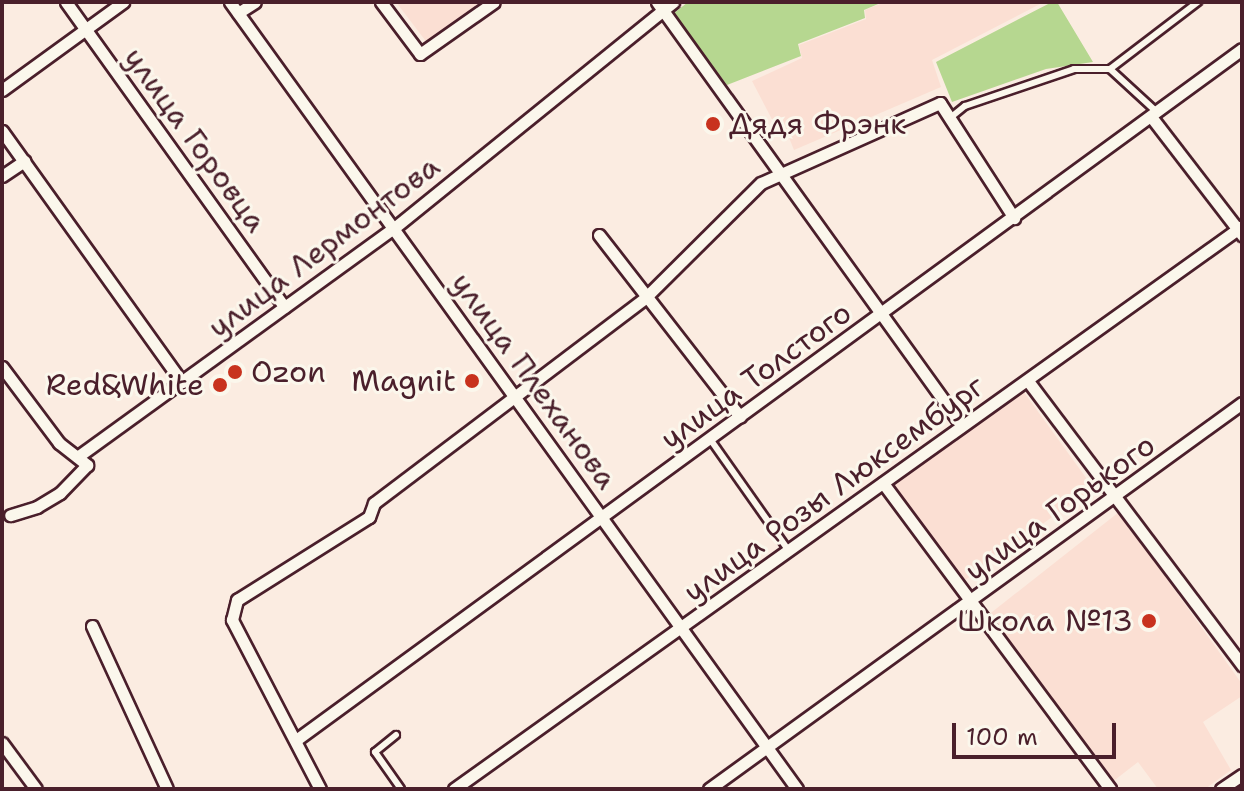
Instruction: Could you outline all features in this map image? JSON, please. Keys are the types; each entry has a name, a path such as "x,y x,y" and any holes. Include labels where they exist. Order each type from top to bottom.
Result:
{"street":[{"name":"улица Горовца","path":"66,2 284,307"},
{"path":"2,90 123,2"},
{"name":"улица Плеханова","path":"230,2 797,789"},
{"path":"238,13 255,2"},
{"path":"381,2 420,54 494,2"},
{"path":"665,5 782,176 962,426"},
{"name":"улица Лермонтова","path":"80,455 394,228 665,5"},
{"name":"улица Толстого","path":"296,740 1155,116 1242,49"},
{"path":"320,789 232,620 237,600 369,517 374,503 645,298 748,192 940,103 1014,218"},
{"path":"1155,116 1241,230"},
{"path":"2,131 182,382"},
{"path":"2,176 24,161"},
{"name":"улица Розы Люксембург","path":"454,789 1241,230"},
{"path":"599,235 740,417"},
{"path":"2,367 59,443 80,455 87,465 76,481 37,507 10,515"},
{"path":"1028,381 1242,665"},
{"name":"улица Горького","path":"709,789 1117,497 1242,403"},
{"path":"883,483 1110,789"},
{"path":"92,626 167,789"},
{"path":"2,743 36,789"},
{"path":"1221,789 1242,775"}],"lane":[{"path":"1110,69 1198,2"},
{"path":"950,118 965,106 1034,79 1074,69 1110,69 1140,91 1155,116"},
{"path":"710,439 789,551"},
{"path":"396,735 375,752 401,789"}],"shaded area":[{"path":"396,2 488,2 428,44"},
{"path":"885,2 1044,2 932,60 941,87 794,150 784,125 776,127 752,81 802,58 799,45 866,19 865,10"},
{"path":"1023,391 1093,487 964,581 894,485"},
{"path":"1119,512 1242,684 1242,696 1203,722 1231,770 1205,789 1158,789 1138,762 1107,786 987,616"}],"green space":[{"path":"688,2 883,2 864,10 865,18 798,44 801,56 727,85 673,14"},
{"path":"1057,2 1093,62 1046,69 952,102 936,62"}],"place":[{"name":"Дядя Фрэнк","path":"713,124"},
{"name":"Ozon","path":"235,372"},
{"name":"Magnit","path":"472,381"},
{"name":"Red&White","path":"220,385"},
{"name":"Школа №13","path":"1149,621"}]}
